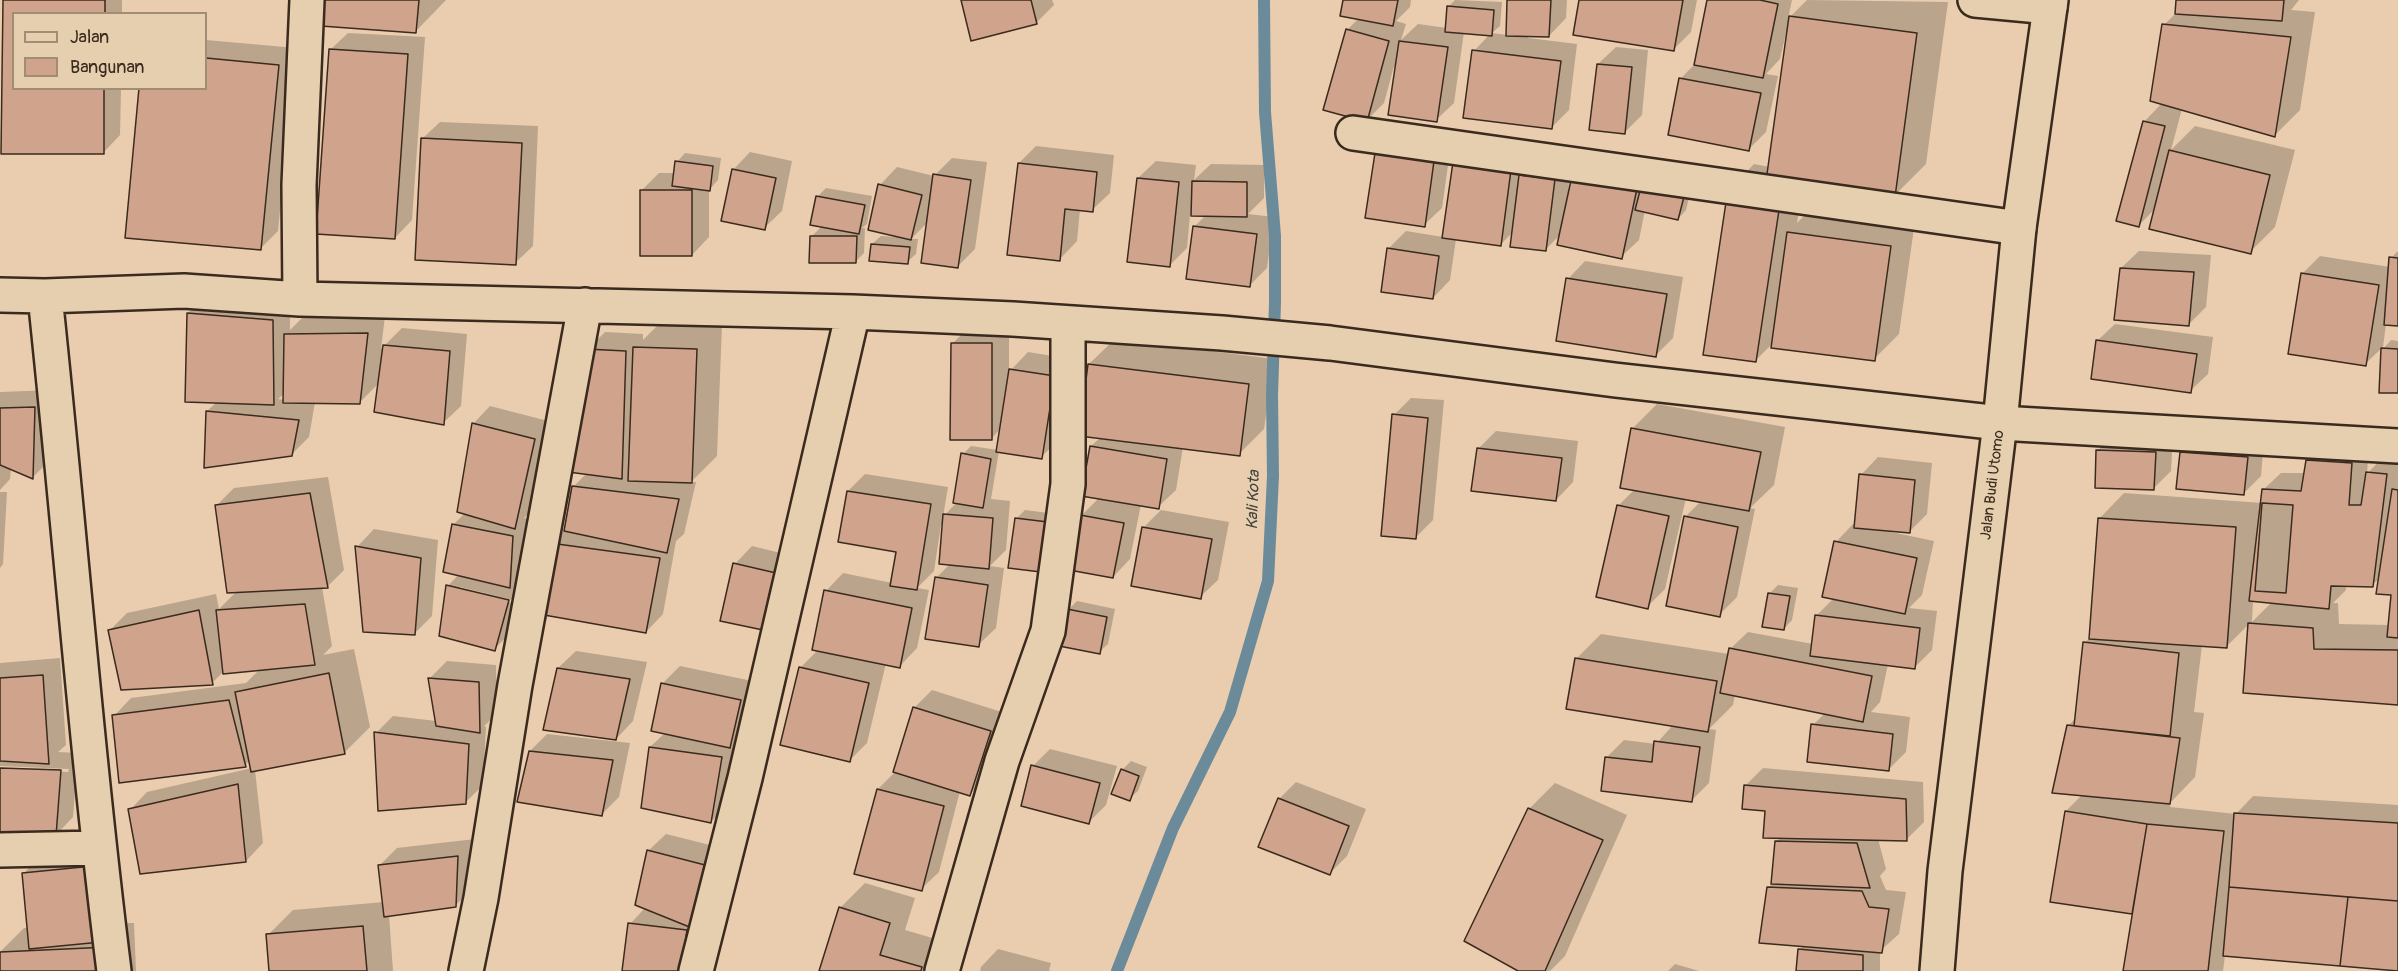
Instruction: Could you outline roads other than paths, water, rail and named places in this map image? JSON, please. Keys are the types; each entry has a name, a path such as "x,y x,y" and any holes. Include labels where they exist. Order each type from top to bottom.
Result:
{"street":[{"path":"300,299 299,185 307,0"},
{"path":"1974,0 2050,3"},
{"name":"Jalan Budi Utomo","path":"1937,971 1945,871 2000,423 2019,228 2050,3"},
{"path":"1353,133 2019,228"},
{"path":"0,295 45,296 184,291 300,299 853,312 1222,333 1330,343 1615,380 2000,423 2398,446"},
{"path":"45,296 68,511 98,848 114,971"},
{"path":"466,971 481,898 515,685 585,305"},
{"path":"696,971 745,778 853,312"},
{"path":"942,971 1002,761 1048,632 1068,484 1068,324"},
{"path":"0,850 98,848"}],"waterway":[{"name":"Kali Kota","path":"1117,971 1173,828 1230,712 1268,581 1273,476 1275,236 1265,112 1264,0"}]}
